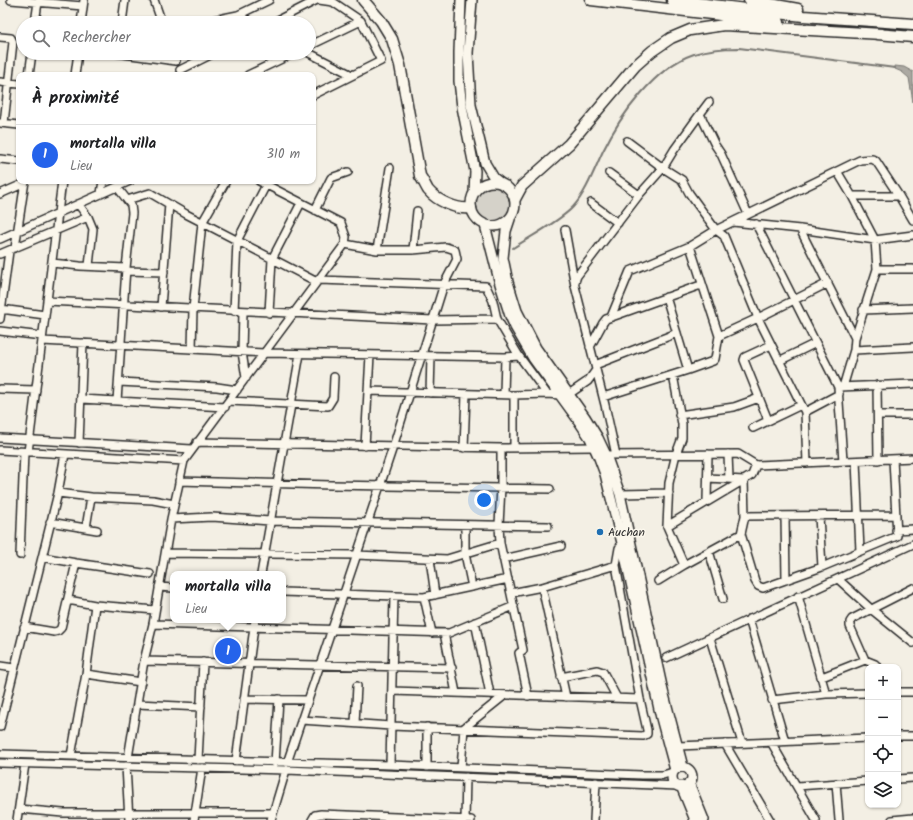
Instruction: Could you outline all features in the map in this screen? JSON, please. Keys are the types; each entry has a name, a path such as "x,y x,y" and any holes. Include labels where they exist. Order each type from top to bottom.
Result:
{"highway":[{"path":"363,0 381,21 392,39 400,65 420,176 429,190 440,199 458,207 465,209 471,208"},
{"path":"591,0 913,37"},
{"path":"672,0 803,16 913,24"},
{"path":"749,0 873,21"},
{"path":"515,199 522,186 569,144 635,66 652,51 690,30 724,25 882,34"}],"main road":[{"path":"461,1 459,81 462,107 475,171 474,193 471,208 474,216 485,225 501,225 510,219"},
{"path":"472,3 468,53 471,105 485,163 494,178 508,188 515,199 515,209 506,231 503,258 508,282 517,311 536,348 594,447 607,482 658,704 677,770"},
{"path":"474,193 484,184 491,182 504,185"},
{"path":"485,225 510,316 533,358 598,438 606,455 620,494 663,691 678,746 677,770 673,780 683,785 704,820"},
{"path":"677,770 686,768 691,773 692,776 683,785"},
{"path":"683,785 695,820"}],"street":[{"path":"11,0 84,3 82,16"},
{"path":"123,16 125,0"},
{"path":"154,0 160,16"},
{"path":"233,16 269,0"},
{"path":"286,16 318,0 333,2 361,21 381,62 316,93"},
{"path":"36,16 38,2"},
{"path":"316,43 361,21"},
{"path":"0,37 11,38 13,42 2,123 16,125"},
{"path":"316,57 352,75"},
{"path":"29,72 31,60"},
{"path":"75,72 77,60"},
{"path":"169,60 176,61 181,72"},
{"path":"183,72 202,60"},
{"path":"254,72 279,60"},
{"path":"0,82 16,84"},
{"path":"575,282 577,276 639,195 663,168 674,150 709,102"},
{"path":"700,114 715,145 722,154 748,214"},
{"path":"626,141 682,180 689,193 716,230 724,236 758,318 805,412 807,463"},
{"path":"0,159 16,161"},
{"path":"611,317 630,271 690,246 716,230 860,160 872,159 876,161 913,220"},
{"path":"378,250 390,168"},
{"path":"837,171 875,240 877,269 855,338 854,350 840,389 842,461"},
{"path":"315,210 331,178 348,172"},
{"path":"609,173 639,195"},
{"path":"0,194 21,184"},
{"path":"0,319 12,249 18,231 25,184"},
{"path":"20,555 26,452 30,440 62,184"},
{"path":"101,193 102,184"},
{"path":"0,239 124,184"},
{"path":"192,349 193,309 202,223 224,184"},
{"path":"128,758 144,661 153,624 171,519 184,461 345,244 346,237 341,223 266,185 237,241 234,311"},
{"path":"117,187 131,205 132,213 126,270 117,401"},
{"path":"127,200 150,193 202,223 318,281 486,286 493,301 497,319 519,356 547,394"},
{"path":"852,196 899,196"},
{"path":"269,313 272,259 301,203"},
{"path":"590,203 618,223"},
{"path":"78,204 88,216 93,229 89,266"},
{"path":"161,307 169,204"},
{"path":"413,250 417,211"},
{"path":"0,254 88,216"},
{"path":"732,222 800,229 875,240 913,235"},
{"path":"756,224 840,389"},
{"path":"800,229 855,338"},
{"path":"565,230 575,282 616,455"},
{"path":"271,820 301,720 393,447 444,284 457,258 455,250 446,247 413,250 378,250 345,244"},
{"path":"603,397 714,361 719,336 690,246"},
{"path":"52,263 164,272"},
{"path":"877,269 913,269"},
{"path":"719,336 828,283"},
{"path":"590,347 606,319 698,286 703,286"},
{"path":"666,297 688,370"},
{"path":"47,301 243,312 433,320 497,319"},
{"path":"863,310 913,308"},
{"path":"1,309 45,315"},
{"path":"243,312 242,352 246,378"},
{"path":"0,331 42,339 83,343 242,352 431,356 519,356"},
{"path":"368,391 564,395 588,381 595,367 677,333"},
{"path":"79,443 83,343"},
{"path":"780,361 816,343"},
{"path":"768,420 744,357 771,345"},
{"path":"854,350 913,347"},
{"path":"261,571 300,354"},
{"path":"365,446 370,355"},
{"path":"430,393 431,356"},
{"path":"504,394 505,357"},
{"path":"673,375 679,415 682,424 682,438 676,454 669,483 668,526 684,565"},
{"path":"81,399 328,406 333,398 334,377"},
{"path":"119,382 217,387 237,390"},
{"path":"805,412 840,389 877,385 913,384"},
{"path":"877,385 878,460"},
{"path":"0,389 36,390"},
{"path":"464,448 466,394"},
{"path":"514,395 514,448"},
{"path":"679,415 734,407 759,398"},
{"path":"752,428 801,404"},
{"path":"878,415 913,414"},
{"path":"0,438 192,449"},
{"path":"197,442 464,448 594,447"},
{"path":"501,448 500,543 523,650 519,653 528,696"},
{"path":"0,450 184,461"},
{"path":"0,727 3,701 14,668 42,557 58,493 65,454"},
{"path":"707,501 708,454"},
{"path":"728,454 729,479"},
{"path":"606,455 738,454 756,465 913,458"},
{"path":"744,480 745,516 741,534 758,586 764,588 822,567 897,536 893,459"},
{"path":"856,461 860,551"},
{"path":"668,526 752,475 756,465"},
{"path":"708,478 744,480"},
{"path":"179,481 550,489"},
{"path":"58,493 91,497 153,500 174,504"},
{"path":"620,494 669,493"},
{"path":"86,528 91,497"},
{"path":"745,516 896,515"},
{"path":"784,516 786,580"},
{"path":"820,516 822,567"},
{"path":"171,519 212,517 368,523 548,526"},
{"path":"50,522 97,530"},
{"path":"465,525 465,554 472,587"},
{"path":"896,530 913,529"},
{"path":"658,581 741,534"},
{"path":"166,553 356,555 447,559 500,543"},
{"path":"666,658 913,544"},
{"path":"504,558 561,546"},
{"path":"301,720 391,726 643,736 647,734 616,565 619,548 623,547"},
{"path":"709,551 723,599"},
{"path":"42,557 150,574"},
{"path":"430,559 435,595"},
{"path":"24,627 54,632 61,628 76,563"},
{"path":"511,593 542,587 616,565"},
{"path":"286,592 424,598 508,579"},
{"path":"838,579 871,609 910,636 913,643"},
{"path":"542,587 566,697"},
{"path":"160,588 170,588"},
{"path":"865,660 850,626 852,619 913,588"},
{"path":"390,765 394,596"},
{"path":"798,596 826,694"},
{"path":"424,598 432,632"},
{"path":"68,600 96,605 155,610"},
{"path":"71,756 86,674 96,605"},
{"path":"153,624 254,624 332,629 449,633 514,606"},
{"path":"749,619 785,741"},
{"path":"475,622 490,694"},
{"path":"236,761 254,624"},
{"path":"444,633 456,693"},
{"path":"710,638 742,743"},
{"path":"822,677 865,660 875,664"},
{"path":"144,661 452,668"},
{"path":"198,760 203,662"},
{"path":"0,666 14,668"},
{"path":"561,677 600,670 603,672 617,698"},
{"path":"86,674 141,682"},
{"path":"354,723 357,686"},
{"path":"392,692 640,699"},
{"path":"901,692 913,692"},
{"path":"772,700 826,694 865,693"},
{"path":"460,768 464,728 505,695"},
{"path":"244,699 308,700"},
{"path":"275,763 279,700"},
{"path":"137,704 201,707"},
{"path":"427,727 427,767"},
{"path":"901,736 913,736"},
{"path":"678,746 865,738"},
{"path":"771,742 816,820"},
{"path":"725,744 770,820"},
{"path":"0,754 236,761 275,763 287,766 466,777 683,785"},
{"path":"0,763 202,768 390,765 641,775 663,775 677,770"},
{"path":"17,820 25,764"},
{"path":"126,766 129,820"},
{"path":"195,816 202,768"},
{"path":"465,820 466,777"},
{"path":"901,779 913,778"},
{"path":"797,786 865,781"},
{"path":"594,820 596,782"},
{"path":"836,783 839,820"},
{"path":"19,809 62,816 129,812 195,816 273,812"},
{"path":"312,820 315,815 321,814 471,820"},
{"path":"892,820 913,818"}],"shaded area":[{"path":"895,66 904,67 913,72 913,102 909,78 902,72 895,69"},
{"path":"497,187 506,192 510,198 510,212 506,218 497,223 489,223 480,218 476,212 475,201 480,192 486,188"}],"waterway":[{"path":"513,248 553,223 573,207 586,188 610,137 629,108 653,81 680,60 705,51 739,48 895,68"}],"place":[{"name":"Auchan","path":"600,532"},
{"name":"mortalla villa","path":"228,651"}]}
